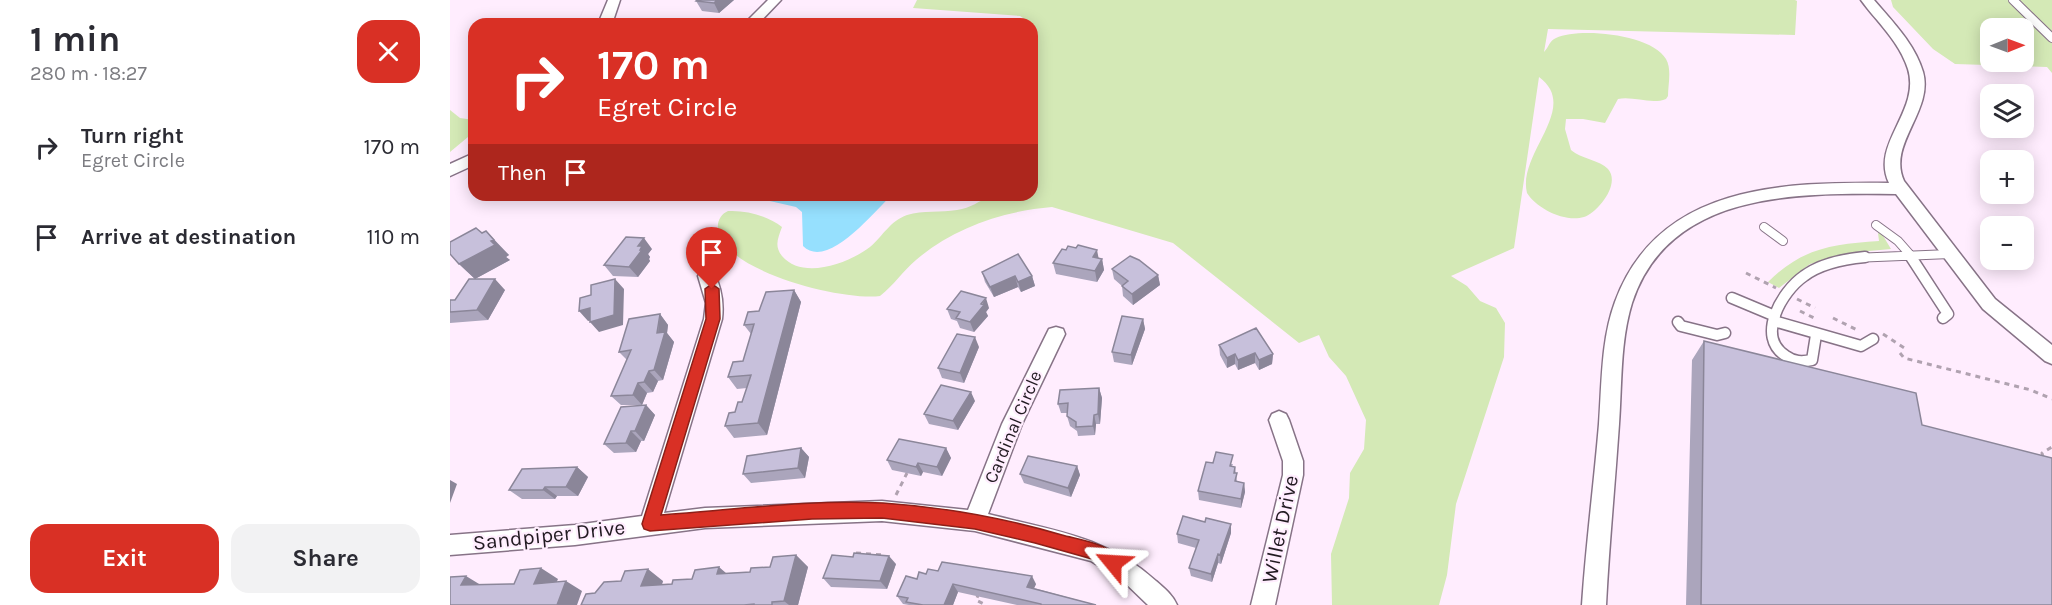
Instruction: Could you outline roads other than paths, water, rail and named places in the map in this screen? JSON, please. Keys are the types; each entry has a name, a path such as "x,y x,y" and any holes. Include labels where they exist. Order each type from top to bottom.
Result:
{"street":[{"path":"607,18 614,0"},
{"path":"757,18 775,0"},
{"path":"1868,0 1905,51 1918,81 1914,108 1892,162 1892,171 1901,189 1989,304 2052,356"},
{"path":"450,171 468,161"},
{"path":"1594,605 1612,352 1624,301 1641,264 1661,240 1685,221 1742,200 1815,189 1901,189"},
{"path":"650,524 713,319 715,303 707,276"},
{"name":"Cardinal Circle","path":"975,521 1012,424 1056,334"},
{"name":"Willet Drive","path":"1263,605 1293,475 1293,461 1279,420"},
{"name":"Sandpiper Drive","path":"450,545 575,535 650,524 812,512 882,510 975,521 1049,538 1096,552 1131,573 1165,605"}],"lane":[{"path":"2013,0 2052,38"},
{"path":"1876,225 1887,231 1910,255 1948,314 1943,318"},
{"path":"1764,227 1783,241"},
{"path":"1816,335 1812,360 1796,361 1785,357 1772,344 1774,319 1779,303 1804,274 1834,262 1950,254"},
{"path":"1732,298 1774,319 1816,335 1862,346 1873,339"},
{"path":"1678,322 1681,326 1717,335 1725,333"}],"water":[{"path":"770,201 886,201 838,245 825,251 813,252 803,246 802,212 796,207"}]}
